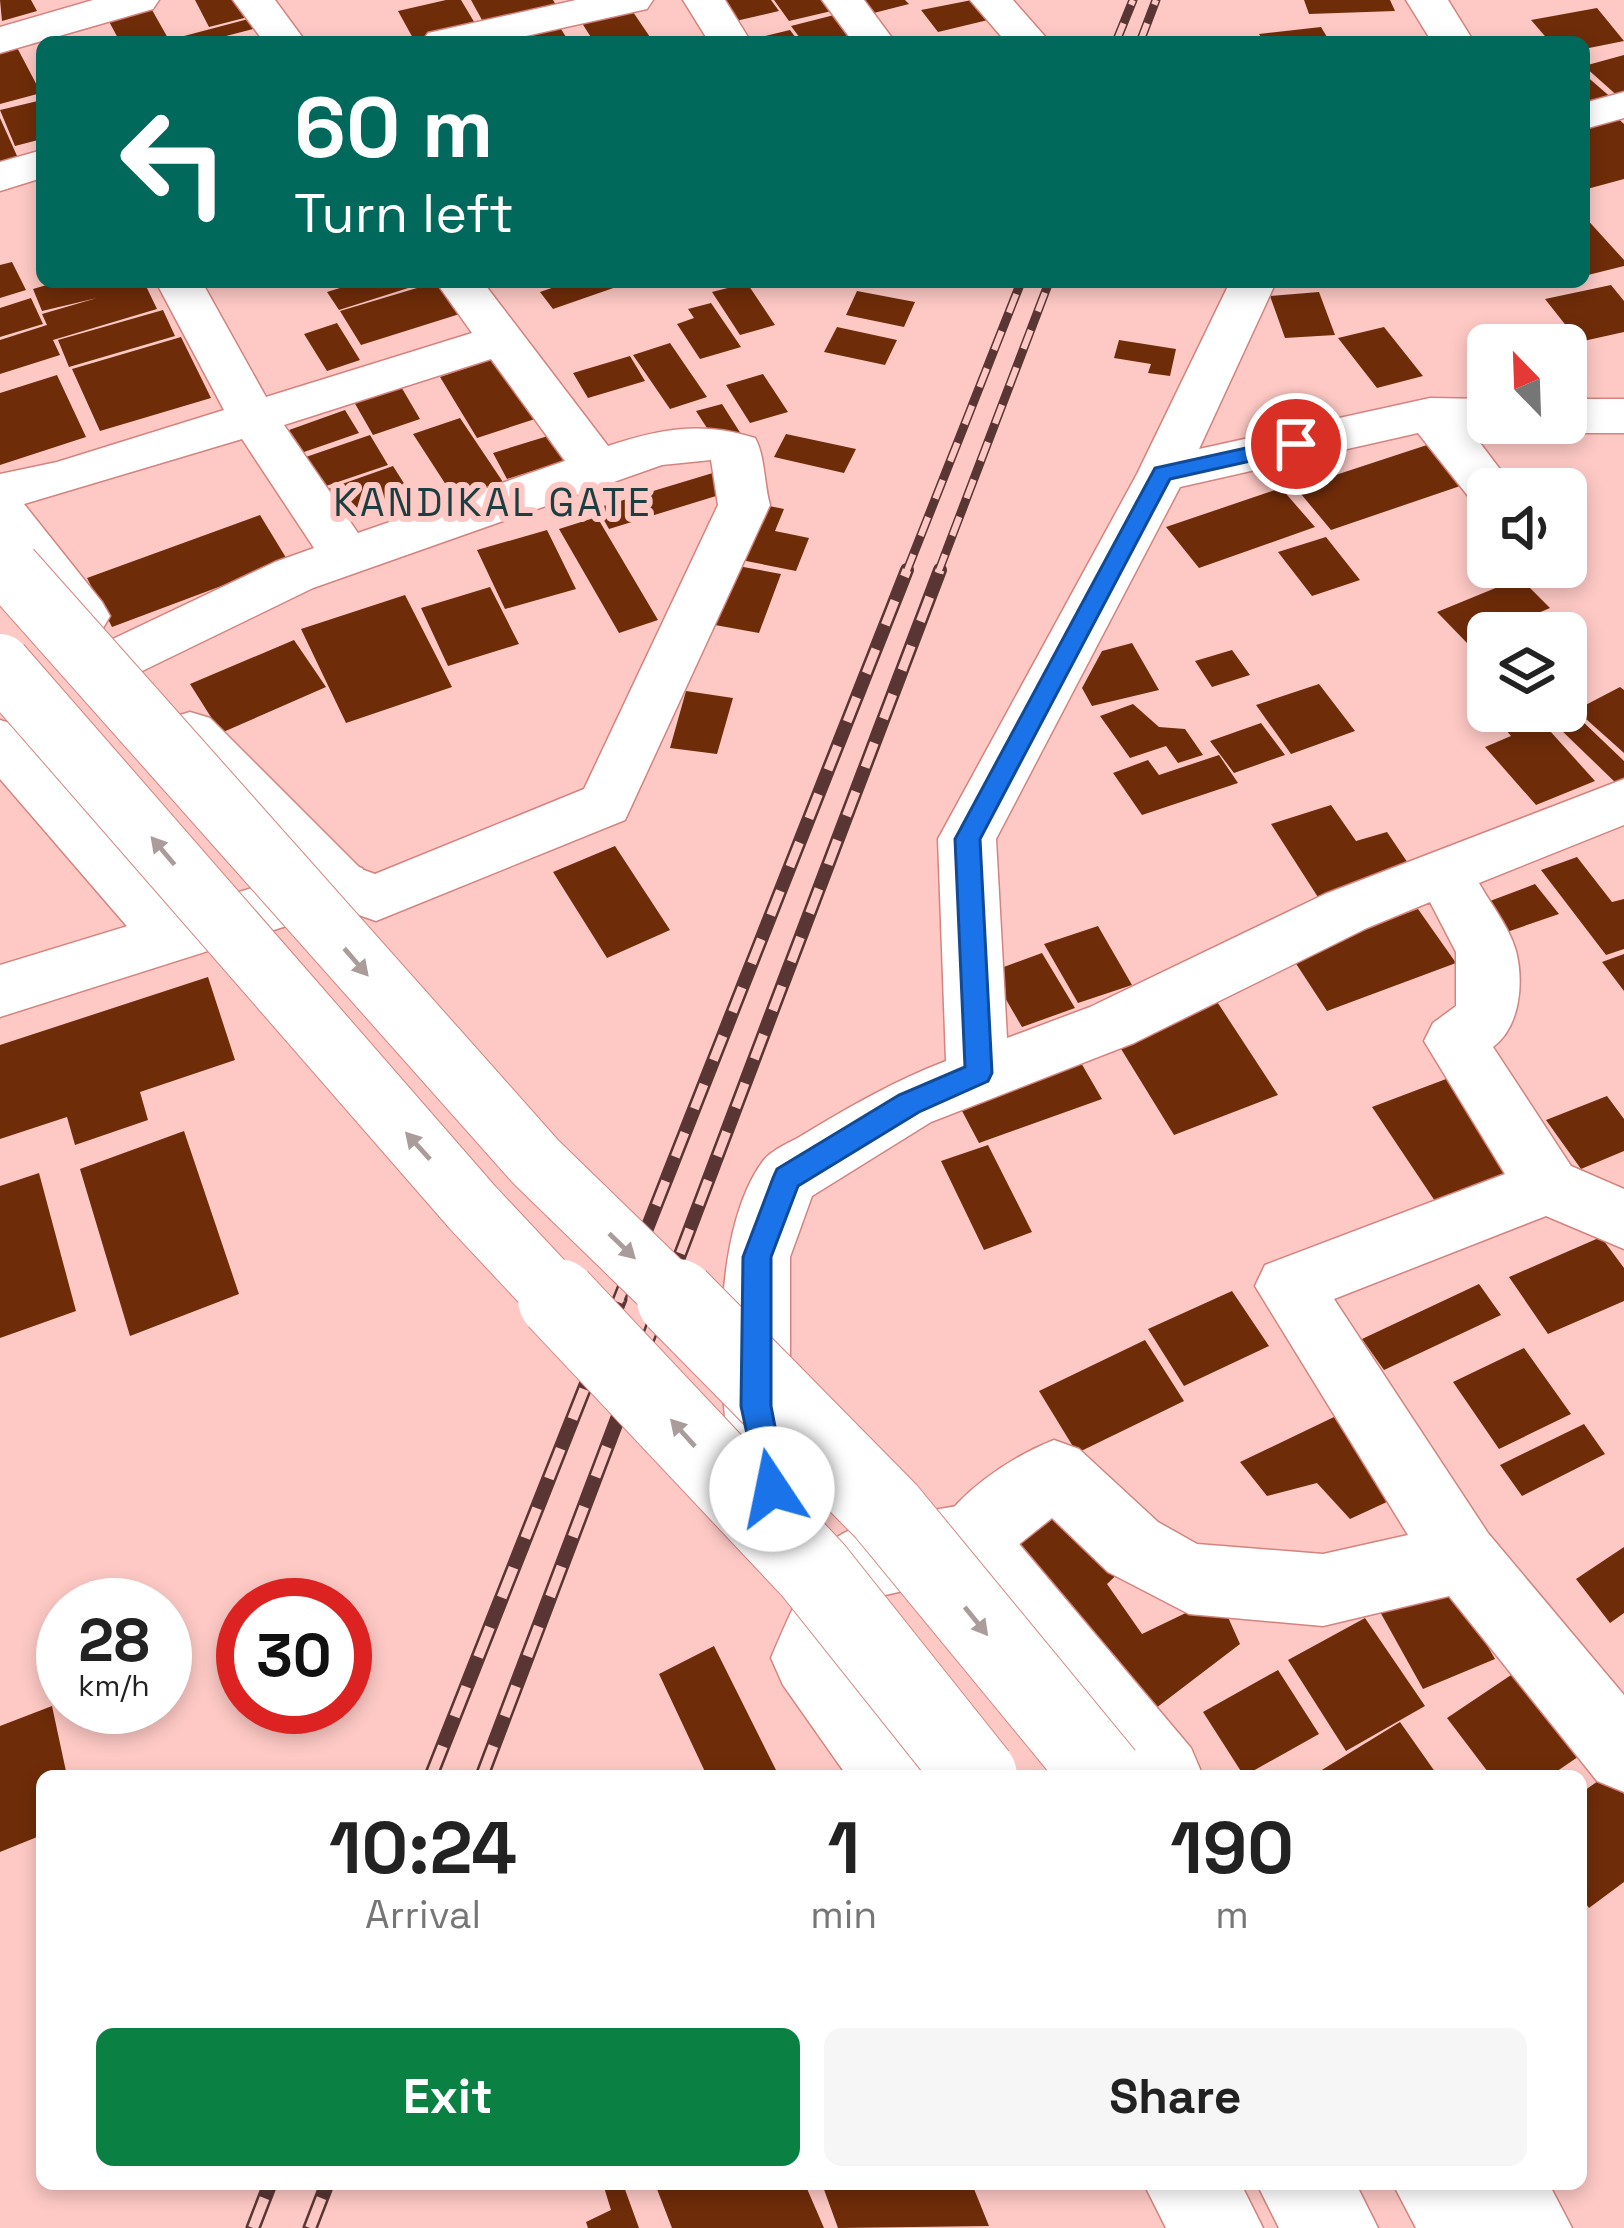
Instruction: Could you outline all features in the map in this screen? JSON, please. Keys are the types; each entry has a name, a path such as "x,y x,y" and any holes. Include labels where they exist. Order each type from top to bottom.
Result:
{"main road":[{"path":"0,559 536,1162 786,1405 886,1511 1099,1770"},
{"path":"0,665 473,1208 813,1570 972,1770"},
{"path":"0,991 340,885"},
{"path":"891,1770 810,1658 861,1564 968,1540 1157,1770"},
{"path":"1192,2190 1220,2228"},
{"path":"1306,2190 1334,2228"},
{"path":"1442,2190 1471,2228"},
{"path":"1498,2190 1528,2228"}],"street":[{"path":"0,40 138,0"},
{"path":"254,0 281,36"},
{"path":"475,36 632,0"},
{"path":"704,0 726,36"},
{"path":"843,0 870,36"},
{"path":"991,0 1024,36"},
{"path":"1426,0 1449,36"},
{"path":"1590,114 1624,105"},
{"path":"0,177 36,165"},
{"path":"182,288 251,415 348,559"},
{"path":"462,288 597,468"},
{"path":"978,1073 967,839 1162,474 1250,288"},
{"path":"0,492 62,478 500,340"},
{"path":"1162,474 1430,414 1467,415"},
{"path":"1430,414 1473,468"},
{"path":"1587,416 1624,416"},
{"path":"0,509 117,660 340,885 376,898 605,804 744,505 735,467 737,450 720,443 684,442 597,468 294,575 117,660"},
{"path":"0,741 171,936"},
{"path":"810,1658 756,1406 757,1257 787,1178 909,1103 1112,1024 1346,910 1624,801"},
{"path":"1443,872 1486,952 1486,1018 1455,1041 1548,1186 1624,1220"},
{"path":"1548,1186 1288,1286 1463,1558 1624,1754"},
{"path":"968,1540 1054,1473 1133,1547 1189,1579 1323,1590 1463,1558"}],"building":[{"path":"0,0 31,0 37,11 2,21"},
{"path":"195,0 243,0 252,16 209,27"},
{"path":"461,0 476,25 412,36 398,11"},
{"path":"471,0 553,0 556,5 482,20"},
{"path":"711,0 771,0 779,11 727,23"},
{"path":"774,0 834,0 840,9 789,21"},
{"path":"854,0 905,0 909,4 866,15"},
{"path":"972,0 988,20 938,32 921,10"},
{"path":"1304,0 1390,0 1395,11 1309,14"},
{"path":"147,1 167,36 117,36 104,12"},
{"path":"1597,8 1624,41 1590,48 1590,36 1545,36 1531,20"},
{"path":"631,9 649,36 590,36 580,20"},
{"path":"842,13 859,36 798,36 791,26"},
{"path":"252,18 257,28 226,36 184,36"},
{"path":"558,24 565,36 506,36"},
{"path":"1321,27 1326,36 1260,36"},
{"path":"12,38 36,84 36,94 0,104 0,41"},
{"path":"1624,55 1624,99 1590,71 1590,64"},
{"path":"1590,79 1614,100 1590,107"},
{"path":"36,101 36,141 15,146 0,110"},
{"path":"1613,114 1624,124 1624,179 1590,188 1590,120"},
{"path":"0,118 22,167 0,173"},
{"path":"1590,223 1624,260 1624,266 1590,274"},
{"path":"12,262 26,290 0,298 0,265"},
{"path":"1611,285 1624,301 1624,332 1587,340 1587,324 1565,324 1545,299"},
{"path":"147,288 157,309 53,340 60,355 0,374 0,340 47,325 42,314 97,298 42,311 33,289"},
{"path":"340,288 408,288 339,310 327,292"},
{"path":"417,288 451,288 466,312 361,345 340,311"},
{"path":"552,288 613,288 553,309 540,292"},
{"path":"750,288 775,325 740,335 712,292"},
{"path":"857,291 915,302 904,327 846,315"},
{"path":"1319,292 1335,335 1285,338 1270,296"},
{"path":"31,298 43,324 0,337 0,308"},
{"path":"711,303 741,347 700,359 677,324 694,318 688,309"},
{"path":"163,310 175,336 69,367 58,340"},
{"path":"337,323 360,360 327,371 304,334"},
{"path":"837,327 897,340 885,365 824,352"},
{"path":"1384,327 1423,376 1377,388 1338,338"},
{"path":"181,337 211,398 100,431 72,369"},
{"path":"1119,340 1176,349 1170,376 1148,373 1151,364 1114,358"},
{"path":"670,343 707,397 670,409 633,355"},
{"path":"630,356 645,381 588,398 573,373"},
{"path":"500,357 538,418 477,438 440,377"},
{"path":"393,373 420,419 373,435 346,388"},
{"path":"763,374 788,412 750,423 726,385"},
{"path":"57,375 86,437 0,465 0,393"},
{"path":"722,404 741,434 716,442 696,411"},
{"path":"345,410 359,433 304,452 289,430"},
{"path":"460,418 509,491 461,508 413,434"},
{"path":"561,432 576,457 507,479 493,453"},
{"path":"786,434 856,449 844,473 774,457"},
{"path":"370,435 388,465 320,488 303,458"},
{"path":"1430,444 1466,484 1331,530 1296,488"},
{"path":"393,466 412,496 344,521 325,490"},
{"path":"716,472 729,492 609,529 597,508"},
{"path":"1281,488 1315,527 1199,568 1166,527"},
{"path":"754,503 784,509 775,531 809,538 796,571 731,558"},
{"path":"260,515 288,561 112,627 87,578"},
{"path":"597,517 658,620 619,633 559,529"},
{"path":"547,530 576,589 505,609 477,550"},
{"path":"1326,537 1360,580 1312,596 1278,552"},
{"path":"738,566 781,574 759,633 715,625"},
{"path":"490,587 519,644 448,666 421,608"},
{"path":"1496,588 1530,588 1550,608 1467,612 1467,643 1437,612"},
{"path":"405,595 452,687 346,723 301,629"},
{"path":"294,640 326,687 221,733 190,684"},
{"path":"1132,643 1159,690 1092,706 1082,688 1102,651"},
{"path":"1232,650 1250,675 1212,687 1195,661"},
{"path":"1319,684 1355,731 1291,754 1256,705"},
{"path":"1620,687 1624,690 1624,753 1587,720 1587,704"},
{"path":"686,691 733,698 717,754 670,748"},
{"path":"1133,704 1159,727 1185,729 1203,755 1178,763 1166,746 1130,758 1100,716"},
{"path":"1261,723 1285,755 1234,773 1210,741"},
{"path":"1587,726 1624,761 1624,781 1618,785 1563,732 1587,732"},
{"path":"1508,732 1551,732 1595,781 1536,805 1485,747 1511,736"},
{"path":"1219,755 1238,783 1142,815 1113,773 1148,760 1159,775"},
{"path":"1331,805 1356,841 1387,832 1416,875 1323,905 1271,824"},
{"path":"615,846 670,930 607,958 553,872"},
{"path":"1577,857 1612,902 1624,899 1624,949 1606,955 1541,870"},
{"path":"1535,884 1559,914 1504,933 1482,904"},
{"path":"1418,909 1456,963 1327,1011 1291,956"},
{"path":"1098,926 1132,985 1078,1003 1044,944"},
{"path":"1042,953 1075,1008 1022,1027 990,972"},
{"path":"1624,954 1624,991 1602,962"},
{"path":"208,977 235,1060 140,1092 148,1120 75,1145 67,1117 0,1139 0,1045"},
{"path":"1212,994 1278,1095 1174,1135 1110,1031"},
{"path":"1073,1049 1102,1099 979,1143 952,1092"},
{"path":"1454,1076 1527,1179 1443,1213 1372,1107"},
{"path":"1607,1096 1624,1119 1624,1151 1581,1169 1546,1120"},
{"path":"184,1131 239,1294 130,1336 80,1169"},
{"path":"988,1145 1032,1232 984,1250 941,1161"},
{"path":"39,1173 76,1311 0,1338 0,1186"},
{"path":"1601,1237 1624,1268 1624,1301 1548,1334 1509,1277"},
{"path":"1479,1284 1501,1315 1384,1370 1362,1339"},
{"path":"1232,1291 1269,1346 1184,1386 1148,1329"},
{"path":"1145,1340 1184,1401 1077,1453 1039,1391"},
{"path":"1524,1348 1571,1414 1499,1449 1453,1382"},
{"path":"1334,1417 1389,1501 1350,1519 1317,1483 1267,1496 1240,1462"},
{"path":"1584,1424 1605,1454 1522,1496 1500,1465"},
{"path":"1060,1504 1129,1563 1107,1584 1142,1634 1219,1597 1240,1644 1139,1721 986,1545"},
{"path":"1624,1547 1624,1613 1610,1623 1576,1579"},
{"path":"1445,1572 1495,1659 1423,1689 1374,1601"},
{"path":"1365,1618 1425,1706 1346,1751 1288,1660"},
{"path":"714,1646 776,1770 704,1770 659,1674"},
{"path":"1526,1665 1591,1748 1559,1770 1486,1770 1447,1718"},
{"path":"1278,1670 1319,1734 1255,1770 1240,1770 1203,1712"},
{"path":"36,1712 36,1734 58,1734 66,1770 36,1770 36,1837 0,1852 0,1726"},
{"path":"1400,1722 1434,1770 1322,1770"},
{"path":"1608,1774 1624,1794 1624,1882 1589,1908 1587,1905 1587,1789"},
{"path":"605,2190 625,2190 639,2228 588,2228 586,2222 611,2210"},
{"path":"657,2190 808,2190 824,2228 672,2228"},
{"path":"824,2190 974,2190 989,2226 838,2228"}],"railway":[{"path":"1118,36 1133,0"},
{"path":"1142,36 1156,0"},
{"path":"906,573 1019,288"},
{"path":"938,573 1047,288"},
{"path":"618,1302 907,570"},
{"path":"662,1302 940,570"},
{"path":"433,1770 620,1299"},
{"path":"484,1770 663,1299"},
{"path":"253,2228 268,2190"},
{"path":"310,2228 325,2190"}],"district":[{"name":"KANDIKAL GATE","path":"493,502"}],"route":[{"path":"772,1489 756,1406 757,1257 787,1178 909,1103 978,1073 967,839 1162,474 1296,444"}]}
